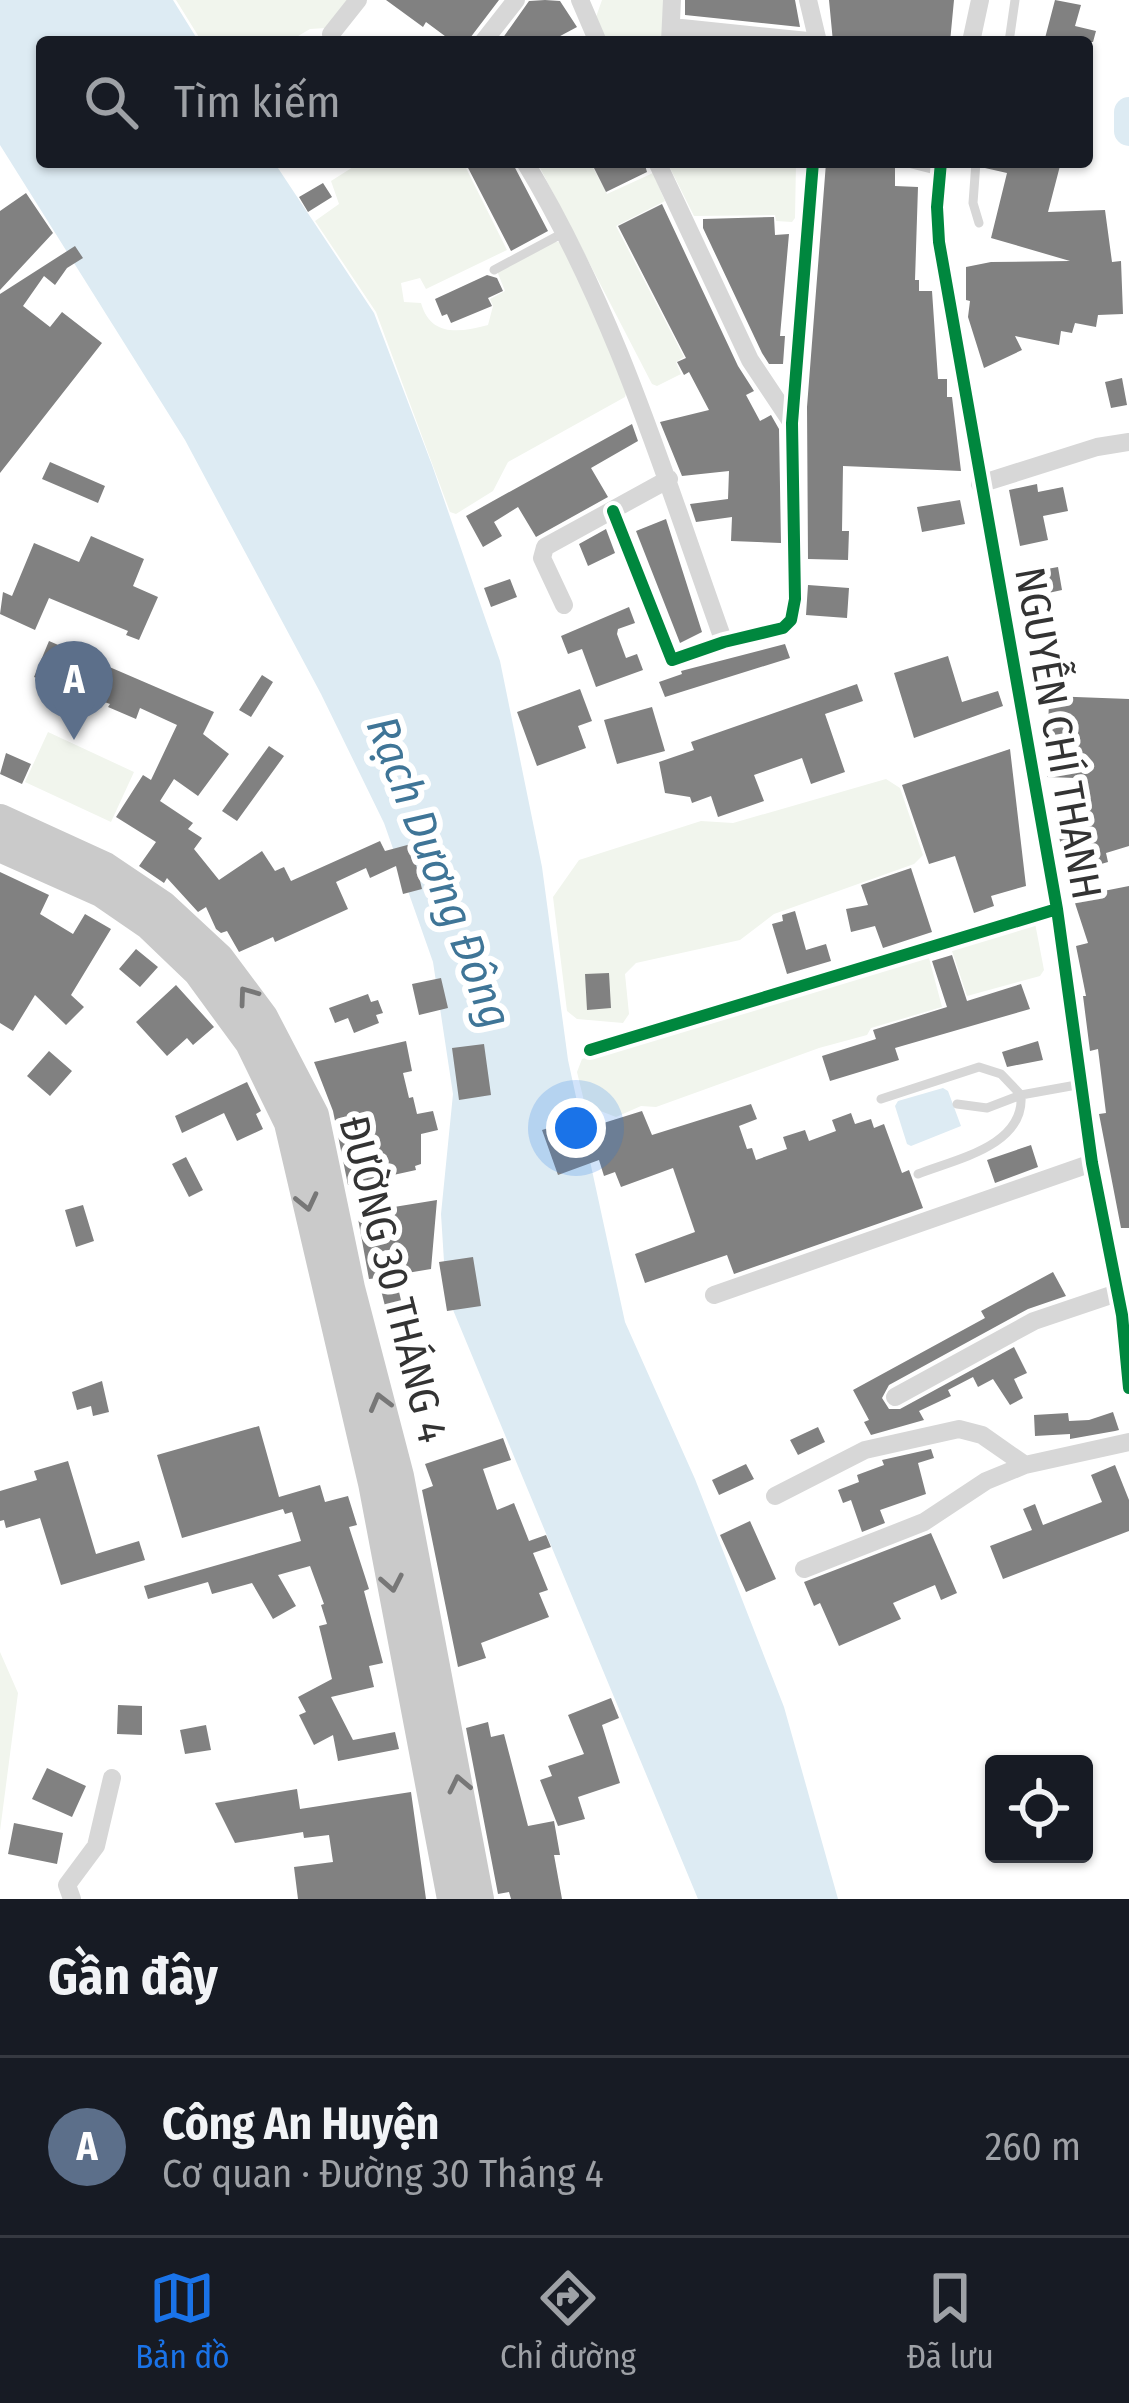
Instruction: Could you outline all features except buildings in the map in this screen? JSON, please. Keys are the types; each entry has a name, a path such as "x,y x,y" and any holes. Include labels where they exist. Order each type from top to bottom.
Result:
{"main road":[{"name":"ĐƯỜNG 30 THÁNG 4","path":"0,818 107,882 198,972 301,1119 386,1479 459,1857 479,1899"},
{"name":"ĐƯỜNG 30 THÁNG 4","path":"0,847 107,882"},
{"name":"ĐƯỜNG 30 THÁNG 4","path":"452,1899 459,1857"}],"street":[{"path":"331,34 358,0"},
{"path":"488,36 516,0"},
{"path":"580,0 595,36"},
{"path":"672,0 671,34 708,36"},
{"path":"808,0 817,36"},
{"path":"972,36 980,0"},
{"path":"529,168 590,280 669,478 724,642"},
{"path":"660,168 750,360 792,423"},
{"path":"652,667 783,628 794,613 792,423 813,168"},
{"name":"NGUYỄN CHÍ THANH","path":"940,168 939,242 1058,909 1092,1163 1122,1316 1129,1388"},
{"path":"980,484 1097,447 1129,442"},
{"path":"564,605 542,558 545,547 669,478"},
{"path":"613,511 672,660"},
{"path":"590,1050 1058,909"},
{"path":"714,1294 1092,1163"},
{"path":"895,1397 1034,1321 1117,1292"},
{"path":"776,1496 865,1450 959,1429 982,1435 1025,1465"},
{"path":"804,1569 924,1522 986,1481 1025,1465 1129,1442"},
{"path":"72,1899 67,1885 96,1846 112,1778"}],"lane":[{"path":"1010,36 1015,0"},
{"path":"976,168 973,203 979,224"},
{"path":"494,270 566,232"},
{"path":"881,1099 979,1066 1000,1074 1022,1095 1022,1109 1003,1138 918,1174"},
{"path":"957,1104 987,1108 1022,1095 1082,1084"}],"shaded area":[{"path":"176,0 348,0 326,28 298,36 198,36"},
{"path":"602,0 665,0 663,36 604,36 596,17"},
{"path":"352,168 466,168 507,250 426,289 420,278 401,283 404,302 421,303 432,322 448,330 488,325 490,299 505,291 497,271 553,241 563,243 628,384 625,397 508,462 493,491 456,514 450,512 376,312 315,221 339,204 331,181"},
{"path":"540,168 593,168 607,194 653,173 665,201 616,226 684,357 676,362 681,374 652,384"},
{"path":"670,168 796,168 792,222 776,221 775,215 694,216"},
{"path":"48,732 134,772 111,822 25,782"},
{"path":"886,779 900,788 923,855 914,864 774,914 740,940 636,963 625,974 629,1014 623,1023 577,1019 567,1011 553,897 579,860 701,821 733,823"},
{"path":"1035,923 1044,970 1040,976 967,996 951,948"},
{"path":"916,954 929,958 942,1007 871,1028 867,1035 656,1107 641,1106 616,1117 585,1105 577,1072 582,1059"},
{"path":"0,1652 18,1693 0,1831"}],"water":[{"path":"0,0 173,0 195,36 36,36 36,168 278,168 374,313 500,661 542,867 568,1060 625,1322 695,1479 784,1707 838,1899 698,1899 446,1293 441,1214 453,1094 433,962 384,823 185,440 0,145"},
{"path":"943,1088 961,1126 907,1144 895,1106 898,1101"}],"waterway":[{"name":"Rạch Dương Đông","path":"1129,112 1129,131"}],"cycle path":[{"path":"613,511 672,660 783,628 791,620 795,599 792,423 813,168"},
{"path":"940,168 939,242 1057,909 1092,1163 1122,1315 1129,1388"},
{"path":"590,1050 1057,909"}],"place":[{"name":"Công An Huyện","path":"74,740"}]}
